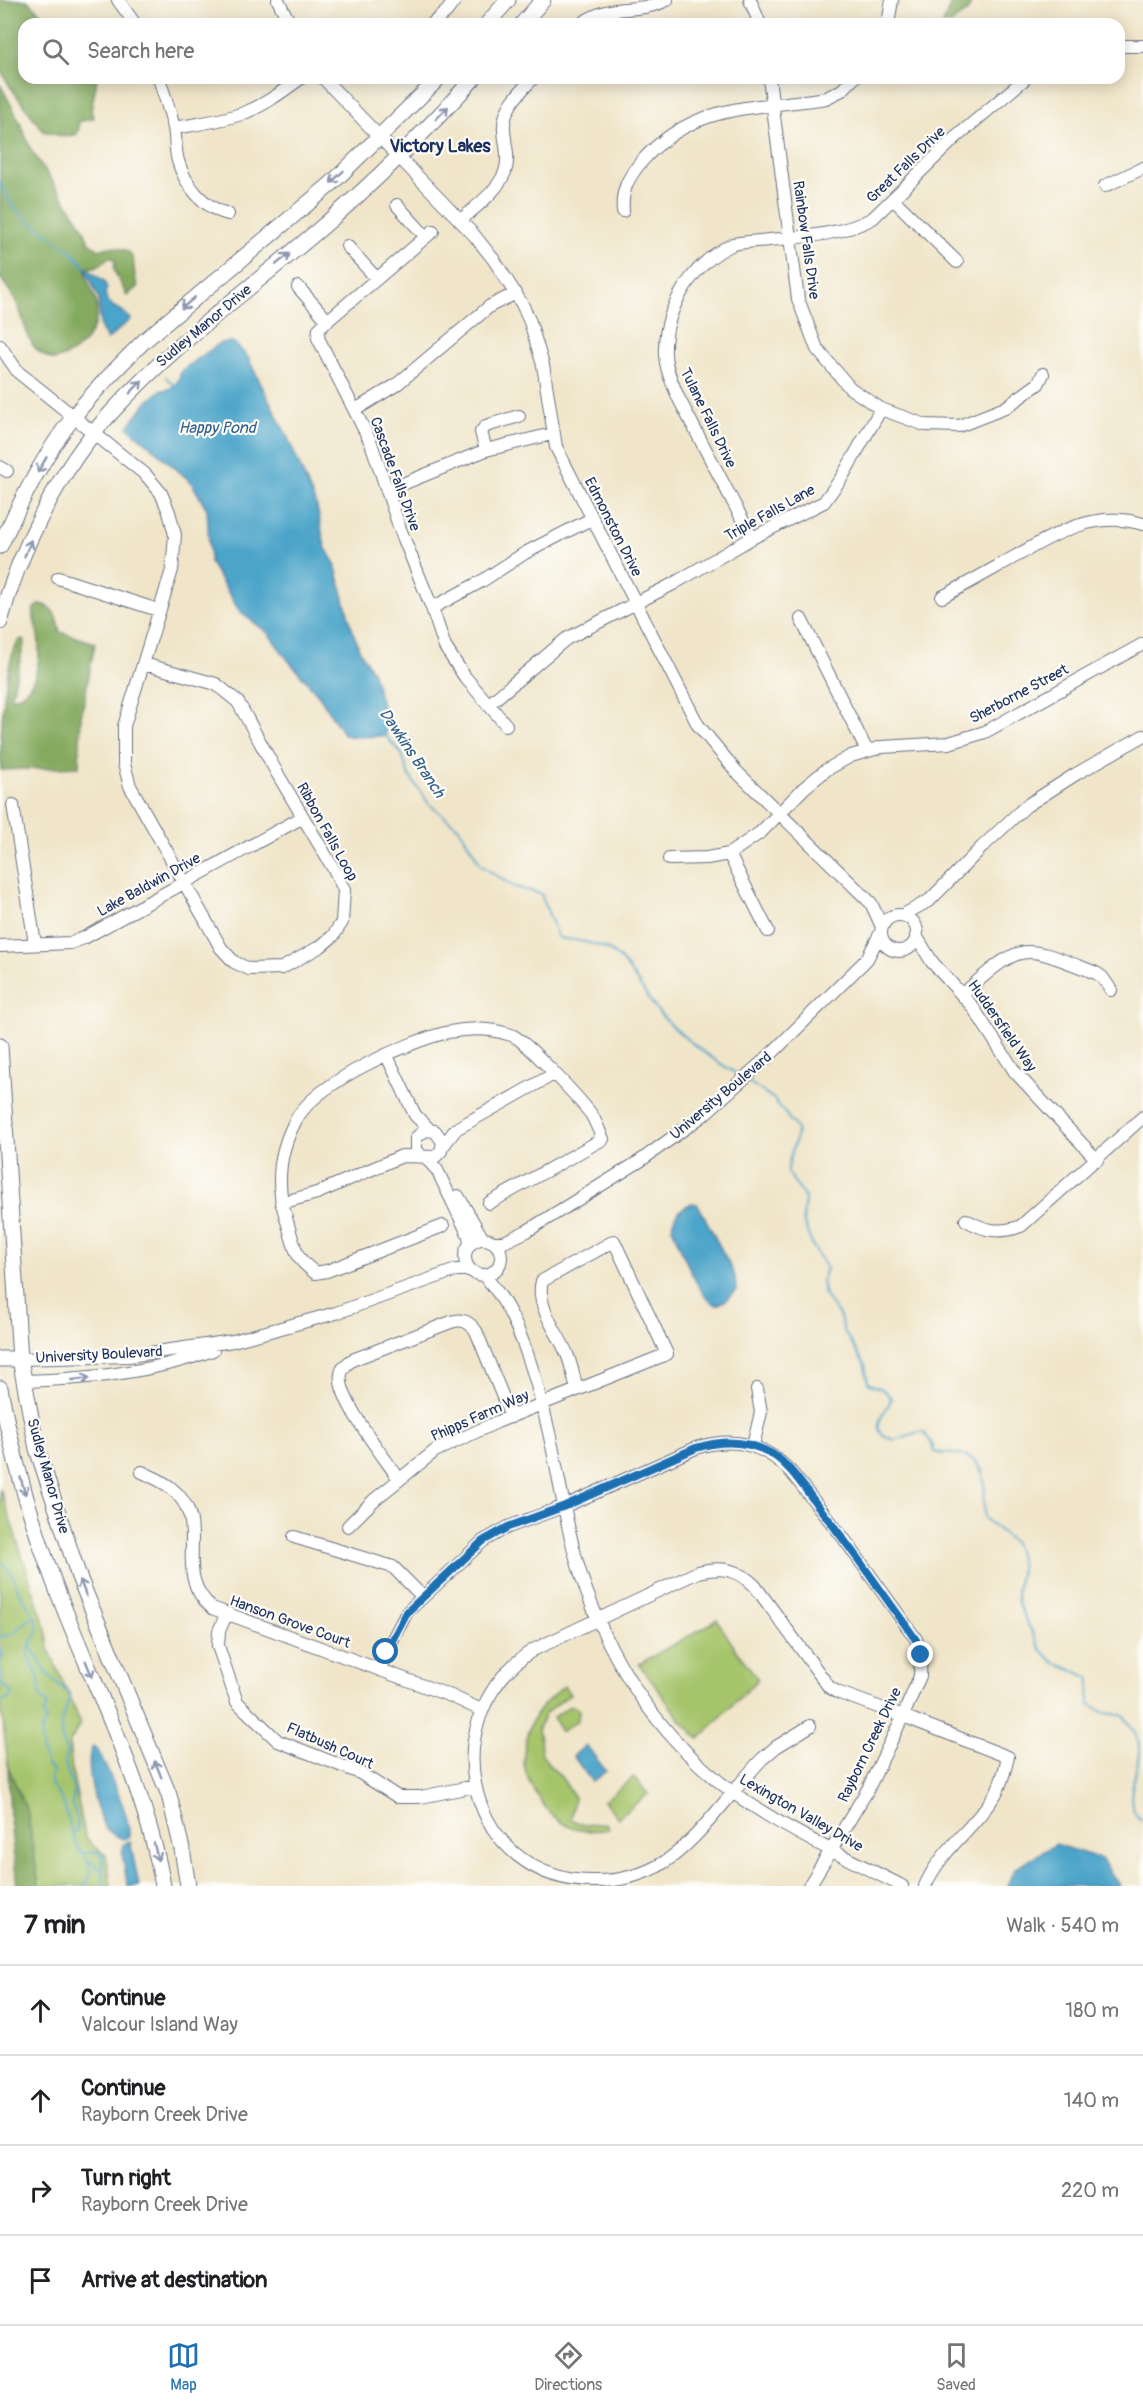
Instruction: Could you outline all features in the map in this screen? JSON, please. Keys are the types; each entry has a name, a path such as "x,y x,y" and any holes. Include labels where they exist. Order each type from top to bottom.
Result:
{"main road":[{"path":"492,18 508,0"},
{"path":"527,18 543,0"},
{"name":"Sudley Manor Drive","path":"0,546 39,470 74,416 117,367 144,341 331,184 433,84"},
{"name":"Sudley Manor Drive","path":"0,622 19,570 46,510 94,433 149,373 181,344 322,227 399,158 468,84"},
{"name":"Sudley Manor Drive","path":"0,1046 20,1359 38,1449 79,1577 169,1795 188,1886"},
{"name":"University Boulevard","path":"0,1359 20,1359"},
{"name":"University Boulevard","path":"0,1382 23,1381"},
{"name":"Sudley Manor Drive","path":"0,1388 18,1470 39,1540 61,1602 137,1787 150,1825 163,1886"}],"street":[{"path":"118,0 131,18"},
{"path":"278,0 287,18"},
{"path":"438,18 455,0"},
{"path":"586,18 608,3 622,1 650,5 667,0"},
{"path":"750,0 758,18"},
{"path":"889,18 892,0"},
{"path":"1125,46 1143,46"},
{"path":"161,84 174,128 178,160 185,178 207,205 215,211 228,214"},
{"path":"174,128 245,113 267,102 292,84"},
{"name":"Edmonston Drive","path":"329,84 460,221 494,260 516,294 530,322 543,364 552,434 556,447 698,725 736,771 870,903 899,915"},
{"path":"460,221 487,197 504,174 507,152 504,118 516,97 528,84"},
{"name":"Rainbow Falls Drive","path":"769,84 798,300 817,349 850,388 881,409 925,425 959,426 1005,408 1038,384 1043,374"},
{"path":"623,210 625,187 632,174 659,144 695,120 716,113 826,99 848,84"},
{"name":"Great Falls Drive","path":"790,237 857,227 873,218 955,138 1019,84"},
{"path":"1105,186 1143,168"},
{"path":"894,200 957,262"},
{"path":"298,287 328,321 430,234 397,205"},
{"name":"Tulane Falls Drive","path":"752,538 672,384 665,356 666,332 674,308 686,285 702,264 718,251 733,244 790,237"},
{"path":"347,246 376,279"},
{"path":"355,410 396,385 490,306 516,294"},
{"name":"Cascade Falls Drive","path":"328,321 319,329 318,338 371,443 412,563 432,608 445,647 465,677 506,725"},
{"name":"Ribbon Falls Loop","path":"0,346 4,364 74,416 146,475 160,493 169,512 175,535 172,570 124,726 124,764 130,786 221,948 234,962 249,969 282,968 303,957 333,936 342,922 345,904 344,890 238,702 216,684 144,664"},
{"name":"Triple Falls Lane","path":"488,705 566,639 752,538 824,502 842,477 881,409"},
{"path":"486,450 481,432 486,426 519,417"},
{"path":"387,490 486,450 552,434"},
{"path":"432,608 482,581 525,553 591,519"},
{"path":"942,597 1067,529 1085,522 1107,519 1128,520 1143,524"},
{"path":"58,578 158,610"},
{"path":"801,620 867,751"},
{"name":"Sherborne Street","path":"729,854 753,838 804,788 826,770 851,756 900,745 950,742 985,732 1143,644"},
{"path":"930,900 887,919 881,930 883,942 891,949 905,950 912,944 921,914 930,900 988,840 1026,806 1143,736"},
{"path":"14,805 35,944"},
{"name":"Lake Baldwin Drive","path":"0,946 70,943 84,938 303,817"},
{"path":"669,859 707,858 729,854 768,931"},
{"name":"Edmonston Drive","path":"870,903 881,930"},
{"path":"899,915 912,921 916,932"},
{"name":"University Boulevard","path":"867,959 881,930"},
{"name":"Huddersfield Way","path":"916,932 933,962 963,994 1015,1072 1097,1160"},
{"name":"University Boulevard","path":"488,1240 504,1242 527,1231 640,1161 717,1104 770,1056 867,959 891,949"},
{"name":"Huddersfield Way","path":"905,950 916,952 933,962"},
{"path":"963,994 1004,958 1024,951 1046,954 1096,973 1102,977 1111,990"},
{"path":"442,1226 327,1271 315,1273 299,1257 281,1203 278,1175 284,1149 298,1117 314,1098 331,1084 431,1036 482,1029 514,1035 530,1048 591,1115 603,1139 489,1203"},
{"path":"387,1056 415,1116 416,1149 440,1174 469,1236 465,1260 470,1270 483,1275 492,1273 500,1263 500,1250 488,1240 445,1171 441,1137 415,1116"},
{"path":"281,1203 317,1193 402,1156 435,1157 456,1129 554,1074"},
{"path":"966,1220 993,1232 1021,1226 1143,1117"},
{"path":"402,1156 421,1132 456,1129"},
{"name":"University Boulevard","path":"500,1263 527,1231"},
{"path":"468,1248 488,1240"},
{"name":"Phipps Farm Way","path":"348,1526 399,1479 435,1451 542,1404 577,1390 667,1354 614,1241 542,1281 540,1288 541,1299 568,1356 577,1390"},
{"name":"University Boulevard","path":"420,1282 455,1262 468,1248"},
{"name":"Lexington Valley Drive","path":"500,1263 502,1298"},
{"name":"University Boulevard","path":"20,1359 118,1357 233,1341 336,1313 459,1269 470,1270"},
{"name":"Lexington Valley Drive","path":"483,1275 502,1298 538,1383 575,1554 597,1619 619,1664 653,1714 689,1755 732,1791 832,1850 902,1886"},
{"path":"399,1479 357,1419 342,1388 340,1376 342,1370 352,1360 458,1319 466,1321 476,1331 511,1417"},
{"name":"University Boulevard","path":"23,1381 64,1380 130,1371 205,1353 233,1341"},
{"path":"753,1446 761,1412 757,1389"},
{"name":"Rayborn Creek Drive","path":"380,1670 386,1652 407,1612 483,1541 508,1527 565,1506 696,1448 722,1442 753,1446 772,1454 791,1472 842,1536 916,1640 921,1655 920,1676 867,1791 809,1886"},
{"name":"Hanson Grove Court","path":"142,1472 172,1489 190,1513 193,1533 190,1563 194,1583 204,1601 212,1608 481,1710"},
{"path":"294,1537 393,1567 422,1596"},
{"path":"810,1726 776,1747 732,1791 681,1850 630,1882 579,1882 556,1876 538,1868 513,1851 501,1838 482,1808 472,1769 473,1739 481,1710 499,1678 520,1658 698,1572 709,1569 730,1570 747,1578 755,1586 829,1687 1008,1757 1002,1781 994,1796 940,1860 925,1886"},
{"name":"Flatbush Court","path":"226,1615 219,1631 218,1646 237,1702 278,1740 360,1773 398,1797 421,1797 475,1786"}],"green space":[{"path":"0,0 27,0 46,18 18,18 18,84 96,84 91,111 94,118 78,122 77,134 65,137 43,131 0,69"},
{"path":"952,0 971,0 968,10 958,18 945,18"},
{"path":"0,84 20,122 31,150 82,225 89,242 99,250 115,247 125,250 133,257 134,262 138,286 127,296 114,270 115,260 109,257 96,267 86,269 96,301 96,321 80,346 64,357 54,360 38,351 33,345 16,302 0,277"},
{"path":"41,604 53,611 60,632 95,643 81,717 79,767 1,770 4,701 10,662 21,639 25,640 11,698 27,689 36,673 39,644 34,608"},
{"path":"0,1488 46,1629 50,1652 81,1724 69,1743 72,1771 85,1836 93,1846 106,1855 111,1886 39,1886 27,1810 8,1767 0,1692"},
{"path":"717,1620 758,1679 699,1739 682,1722 639,1664"},
{"path":"564,1686 570,1694 546,1713 538,1728 542,1754 574,1797 571,1819 583,1825 606,1823 609,1829 582,1830 564,1824 541,1802 526,1773 524,1751 532,1721 544,1704"},
{"path":"573,1706 579,1710 578,1720 561,1732 553,1718"},
{"path":"8,1767 27,1812 39,1886 17,1886 10,1819"},
{"path":"634,1777 648,1794 618,1818 604,1801"}],"water":[{"path":"85,267 104,281 107,288 105,293 107,300 131,319 107,340 100,326 99,299"},
{"name":"Happy Pond","path":"233,342 247,356 288,438 317,507 325,547 335,564 359,649 373,673 385,716 386,736 344,735 320,697 268,633 240,612 210,563 207,509 191,482 128,427 148,401 161,390 175,385 181,371 220,343"},
{"path":"692,1203 697,1204 701,1210 735,1276 736,1291 717,1305 710,1301 697,1283 672,1228 678,1212"},
{"path":"586,1745 606,1771 592,1782 573,1756"},
{"path":"93,1747 98,1750 126,1815 129,1836 125,1839 112,1833 101,1821 90,1774 90,1753"},
{"path":"130,1841 139,1886 128,1886 127,1883 122,1854 124,1844"},
{"path":"1056,1844 1101,1859 1120,1886 1007,1886 1014,1869"}],"waterway":[{"name":"Dawkins Branch","path":"0,181 5,194 20,213 69,250 85,267"},
{"name":"Dawkins Branch","path":"166,377 176,388"},
{"name":"Dawkins Branch","path":"385,735 402,754 408,774 429,804 459,828 481,865 512,886 541,894 558,938 595,945 615,955 623,962 656,1009 672,1026 719,1063 740,1076"},
{"name":"Dawkins Branch","path":"747,1081 774,1099 797,1129 788,1173 805,1198 803,1220 812,1245 826,1267 822,1282 825,1296 839,1315 845,1333 865,1365 868,1383 884,1390 891,1398 881,1417 879,1430 891,1439 924,1432 934,1452 963,1455 979,1466 984,1482 984,1518 1013,1542 1017,1550 1021,1568 1017,1592 1018,1604 1040,1648 1053,1662 1088,1677 1090,1680 1089,1703 1104,1713 1122,1715 1135,1735 1139,1744 1139,1757 1131,1797 1132,1806 1143,1821"},
{"path":"0,1561 12,1575 37,1623 38,1633 31,1641 28,1656 38,1676 41,1698 48,1704 43,1714 46,1720 41,1732 47,1766 54,1772 51,1785 62,1799 77,1848 83,1854 92,1852 103,1855 104,1886"},
{"path":"0,1637 11,1635 34,1616"},
{"path":"30,1645 47,1674 70,1695 61,1730 67,1752 65,1764 74,1792 72,1805 77,1817 77,1830 73,1834"},
{"path":"0,1647 3,1655 0,1665"},
{"path":"0,1669 1,1682 12,1693 9,1699 0,1702"},
{"path":"85,1855 91,1870 85,1886"},
{"path":"89,1860 102,1870"}],"district":[{"name":"Victory Lakes","path":"440,146"}],"route":[{"path":"386,1652 407,1612 464,1556 483,1541 508,1527 565,1506 696,1448 709,1444 735,1442 748,1444 772,1454 791,1472 842,1536 916,1640 921,1655"}]}
